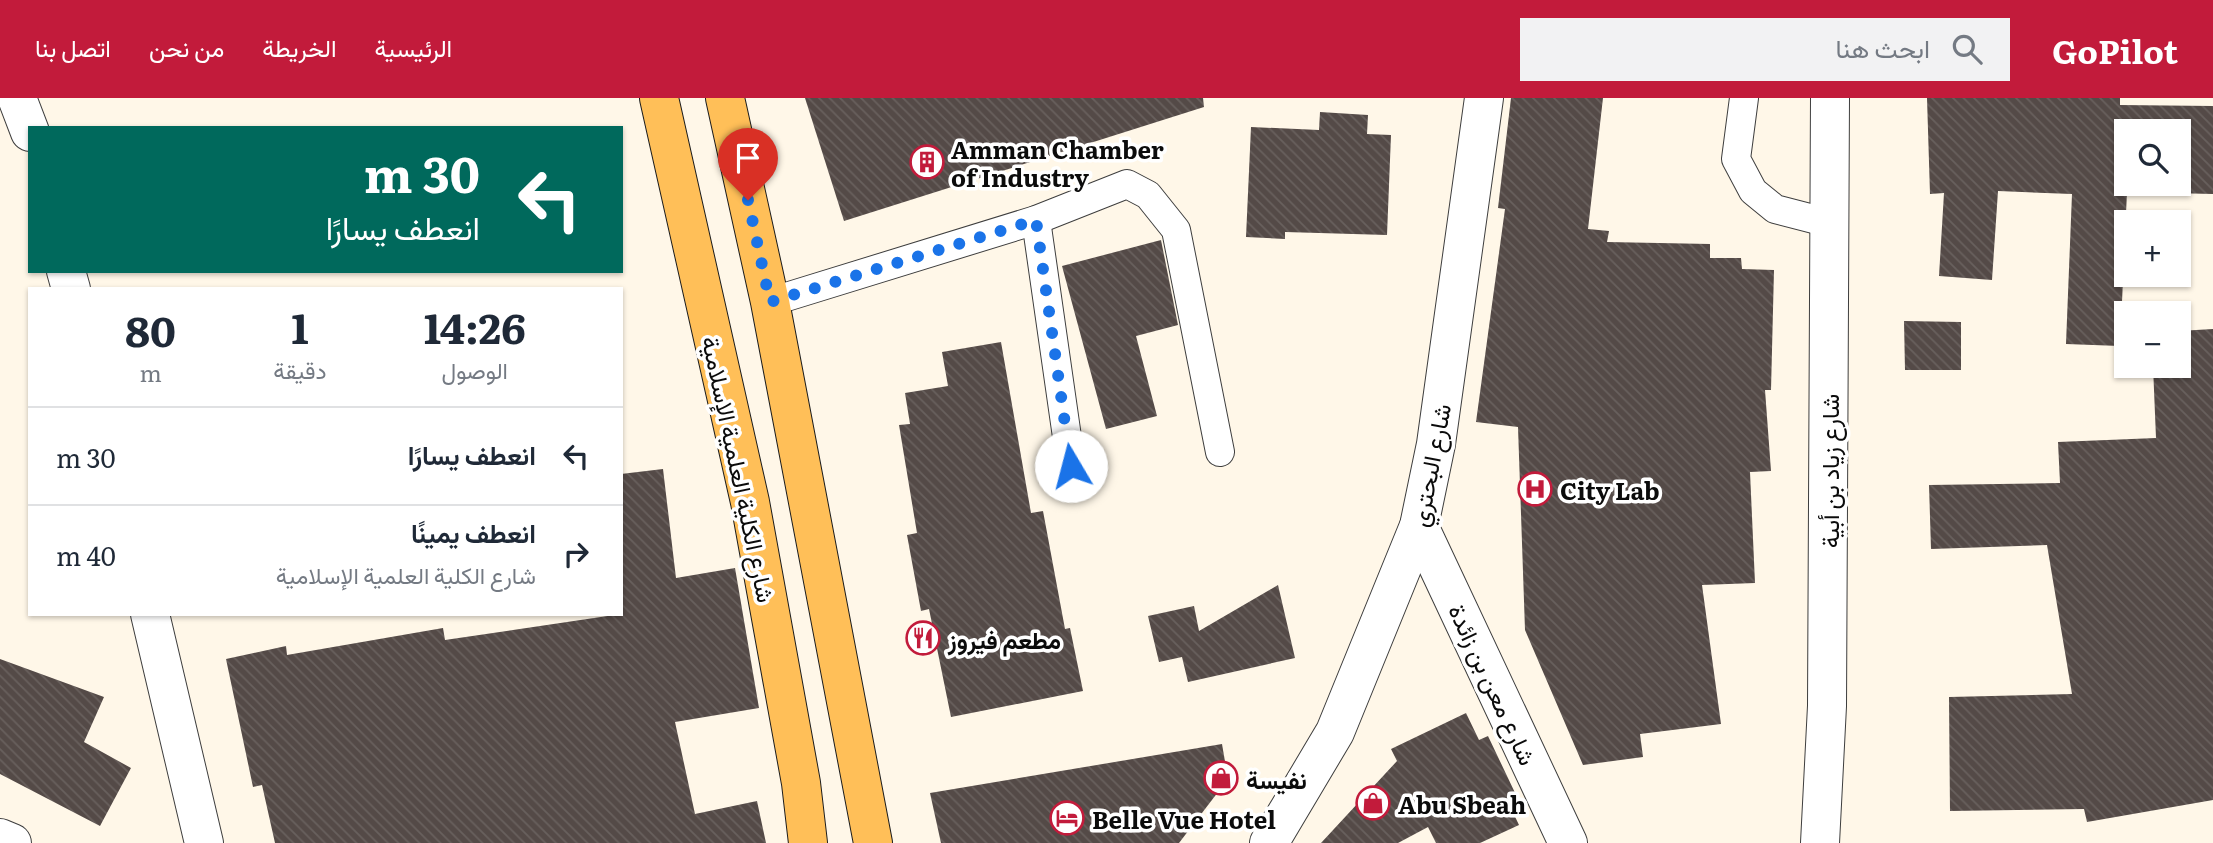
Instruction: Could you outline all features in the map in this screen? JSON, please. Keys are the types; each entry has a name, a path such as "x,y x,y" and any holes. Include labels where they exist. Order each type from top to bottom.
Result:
{"main road":[{"name":"شارع الكلية العلمية الإسلامية","path":"659,98 750,502 801,783 808,843"},
{"path":"725,98 770,302 873,843"}],"street":[{"path":"17,98 28,127"},
{"name":"شارع البحتري","path":"1269,843 1335,732 1419,526 1436,444 1484,98"},
{"name":"شارع زياد بن أبية","path":"1820,843 1827,706 1830,98"},
{"name":"شارع معن بن زائدة","path":"1419,526 1568,843"},
{"path":"150,616 204,843"},
{"path":"0,838 12,843"}],"lane":[{"path":"1744,98 1737,159 1753,191 1775,209 1829,223"},
{"path":"770,302 1036,220 1127,184 1148,195 1176,230 1220,452"},
{"path":"1036,220 1071,466"}],"building":[{"name":"Amman Chamber of Industry","path":"805,98 1203,98 1204,107 844,221"},
{"path":"1511,98 1603,98 1588,229 1609,231 1607,242 1710,244 1710,258 1741,258 1742,269 1774,270 1771,390 1765,390 1771,471 1750,472 1755,583 1702,585 1721,724 1640,734 1643,757 1583,765 1525,630 1518,427 1476,422 1505,209 1498,208"},
{"path":"1927,98 2120,98 2120,105 2213,106 2213,194 2191,193 2191,119 2114,119 2114,196 2127,196 2126,210 2114,210 2114,287 2123,287 2122,301 2114,301 2114,346 2066,344 2072,194 1998,191 1992,280 1939,276 1944,193 1930,194"},
{"path":"1320,112 1368,115 1367,134 1391,135 1387,235 1285,232 1285,239 1246,237 1251,127 1319,130"},
{"path":"1161,240 1178,325 1136,336 1157,416 1106,429 1062,266"},
{"path":"1904,321 1961,322 1961,370 1905,370"},
{"path":"2213,329 2213,800 2087,822 2084,809 1950,811 1949,697 2072,694 2047,545 1931,549 1929,485 2060,483 2058,442 2156,438 2154,378 2191,378 2191,330"},
{"path":"1001,342 1031,513 1043,511 1065,629 1070,628 1083,691 951,717 929,609 921,611 907,535 917,533 899,425 910,424 905,393 948,386 942,352"},
{"path":"663,469 676,578 735,568 759,708 675,722 695,814 757,801 766,843 275,843 262,785 253,787 226,659 286,646 287,655 443,628 445,640 623,616 623,474"},
{"path":"1278,585 1295,658 1188,682 1182,657 1159,662 1148,616 1194,606 1199,631"},
{"path":"0,659 104,697 84,742 131,768 100,826 0,774"},
{"path":"1466,713 1479,740 1488,736 1517,797 1508,802 1519,825 1480,843 1436,843 1428,827 1398,843 1321,843 1397,761 1391,749"},
{"name":"Belle Vue Hotel","path":"1222,744 1228,779 1179,843 941,843 930,793"}],"place":[{"name":"Amman Chamber of Industry","path":"927,162"},
{"name":"City Lab","path":"1535,489"},
{"name":"مطعم فيروز","path":"923,638"},
{"name":"نفيسة","path":"1221,778"},
{"name":"Abu Sbeah","path":"1373,803"},
{"name":"Belle Vue Hotel","path":"1067,818"}],"route":[{"path":"748,200 770,302 1036,220 1071,466"}]}
